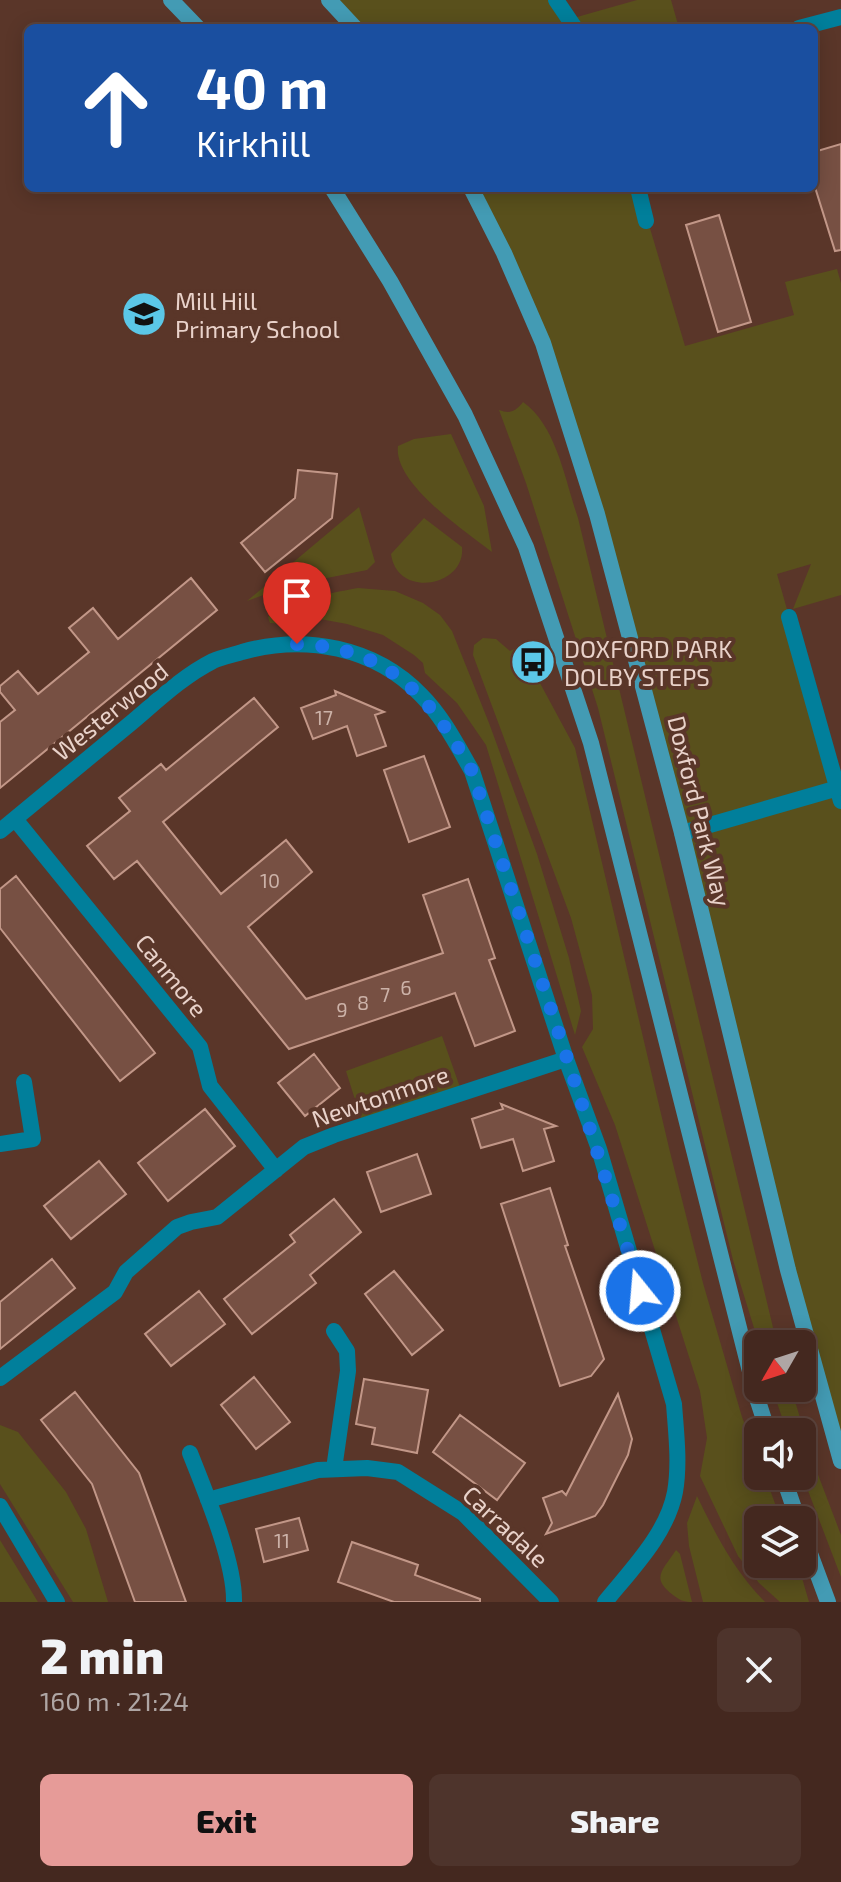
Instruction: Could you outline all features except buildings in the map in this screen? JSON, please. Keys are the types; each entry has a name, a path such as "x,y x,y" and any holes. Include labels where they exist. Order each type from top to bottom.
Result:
{"main road":[{"path":"171,0 194,24"},
{"path":"329,0 351,24"},
{"path":"334,192 390,281 465,415 526,547 591,743 700,1181 763,1418"},
{"name":"Doxford Park Way","path":"473,192 504,253 543,343 597,514 682,833 788,1270 841,1461"},
{"path":"816,1570 828,1602"}],"street":[{"path":"556,0 572,24"},
{"path":"814,24 841,17"},
{"path":"639,192 646,221"},
{"path":"682,833 839,795 789,617"},
{"name":"Westerwood","path":"0,831 165,694 214,660 260,647 328,645 360,656 390,670 421,695 448,729 472,771 566,1059 599,1149 674,1404 677,1447 675,1493 662,1526 645,1553 605,1602"},
{"name":"Canmore","path":"15,819 200,1047 210,1086 276,1170"},
{"name":"Newtonmore","path":"0,1378 115,1292 126,1272 177,1227 217,1217 304,1147 566,1059"},
{"path":"0,1144 33,1139 24,1082"},
{"path":"334,1331 347,1351 348,1371 334,1469"},
{"path":"190,1453 234,1586 234,1602"},
{"name":"Carradale","path":"208,1500 318,1470 367,1468 398,1472 463,1513 551,1602"},
{"path":"0,1506 57,1602"}],"shaded area":[{"path":"329,0 556,0 570,19 637,0 671,0 678,24 351,24"},
{"path":"473,192 639,192 685,346 794,315 785,282 837,269 841,283 841,595 793,609 811,564 777,574 841,801 841,1461 816,1362 816,1330 808,1330 682,833 543,343"},
{"path":"523,402 535,412 552,439 578,518 774,1330 755,1330 733,1260 598,708 526,483 499,410 506,412"},
{"path":"451,434 484,506 492,552 433,505 418,490 399,460 398,446 414,439"},
{"path":"359,507 375,562 367,570 287,586 247,601"},
{"path":"424,518 462,547 460,561 443,579 417,582 405,578 396,568 391,554"},
{"path":"358,588 395,591 423,603 440,615 452,631 537,854 569,958 581,1011 575,1035 486,745 457,703 425,673 423,663 383,635 309,617 301,625 270,623 268,617 289,606"},
{"path":"483,638 496,639 510,651 524,644 534,672 575,748 670,1152 703,1283 744,1422 744,1490 770,1490 776,1506 744,1506 744,1564 700,1476 707,1438 700,1391 615,1125 582,1047 593,1029 592,995 571,918 473,655 474,645"},
{"path":"442,1036 462,1093 363,1125 346,1071"},
{"path":"777,1402 795,1402 800,1418 782,1418"},
{"path":"0,1425 18,1432 66,1492 86,1529 108,1602 73,1602 0,1484"},
{"path":"816,1469 841,1535 841,1577 816,1506 808,1490 816,1490"},
{"path":"697,1496 726,1552 765,1602 703,1602 689,1546 687,1523"},
{"path":"0,1540 38,1602 0,1602"},
{"path":"676,1550 680,1554 692,1602 678,1598 666,1589 660,1579"},
{"path":"755,1578 802,1578 809,1602 780,1602"}],"place":[{"name":"Mill Hill Primary School","path":"144,314"},
{"name":"DOXFORD PARK DOLBY STEPS","path":"533,662"}],"route":[{"path":"297,644 328,645 390,670 421,695 448,729 472,771 566,1059 599,1149 640,1291"}]}
